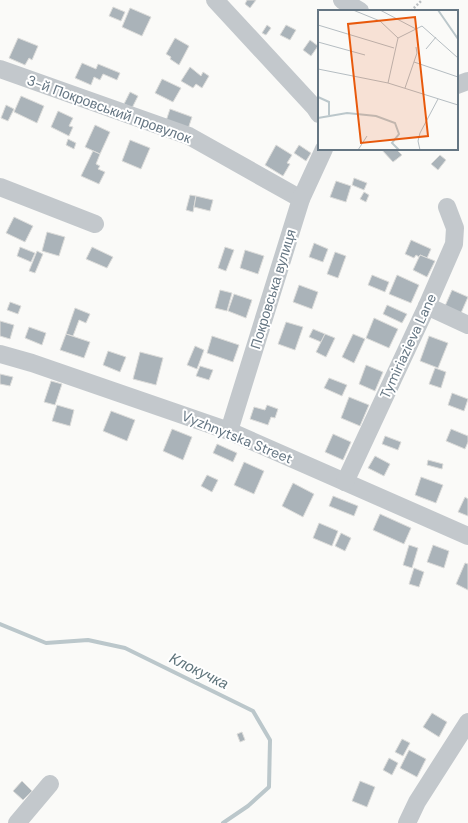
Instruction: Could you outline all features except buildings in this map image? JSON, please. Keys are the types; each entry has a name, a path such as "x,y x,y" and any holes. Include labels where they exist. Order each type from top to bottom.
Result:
{"street":[{"path":"215,0 318,112"},
{"path":"342,0 358,10"},
{"name":"3-й Покровський провулок","path":"0,69 189,136 301,199"},
{"name":"Покровська вулиця","path":"229,431 301,199 324,150"},
{"path":"0,187 96,224"},
{"name":"Tymiriazieva Lane","path":"345,482 427,306 454,244 455,228 447,207"},
{"path":"427,306 468,325"},
{"name":"Vyzhnytska Street","path":"0,354 32,363 229,431 468,536"},
{"path":"407,823 417,802 468,722"},
{"path":"17,823 50,784"}],"path":[{"path":"411,10 422,0"}],"waterway":[{"name":"Клокучка","path":"0,624 46,643 88,640 125,648 253,711 270,740 269,787 248,806 223,823"}]}
